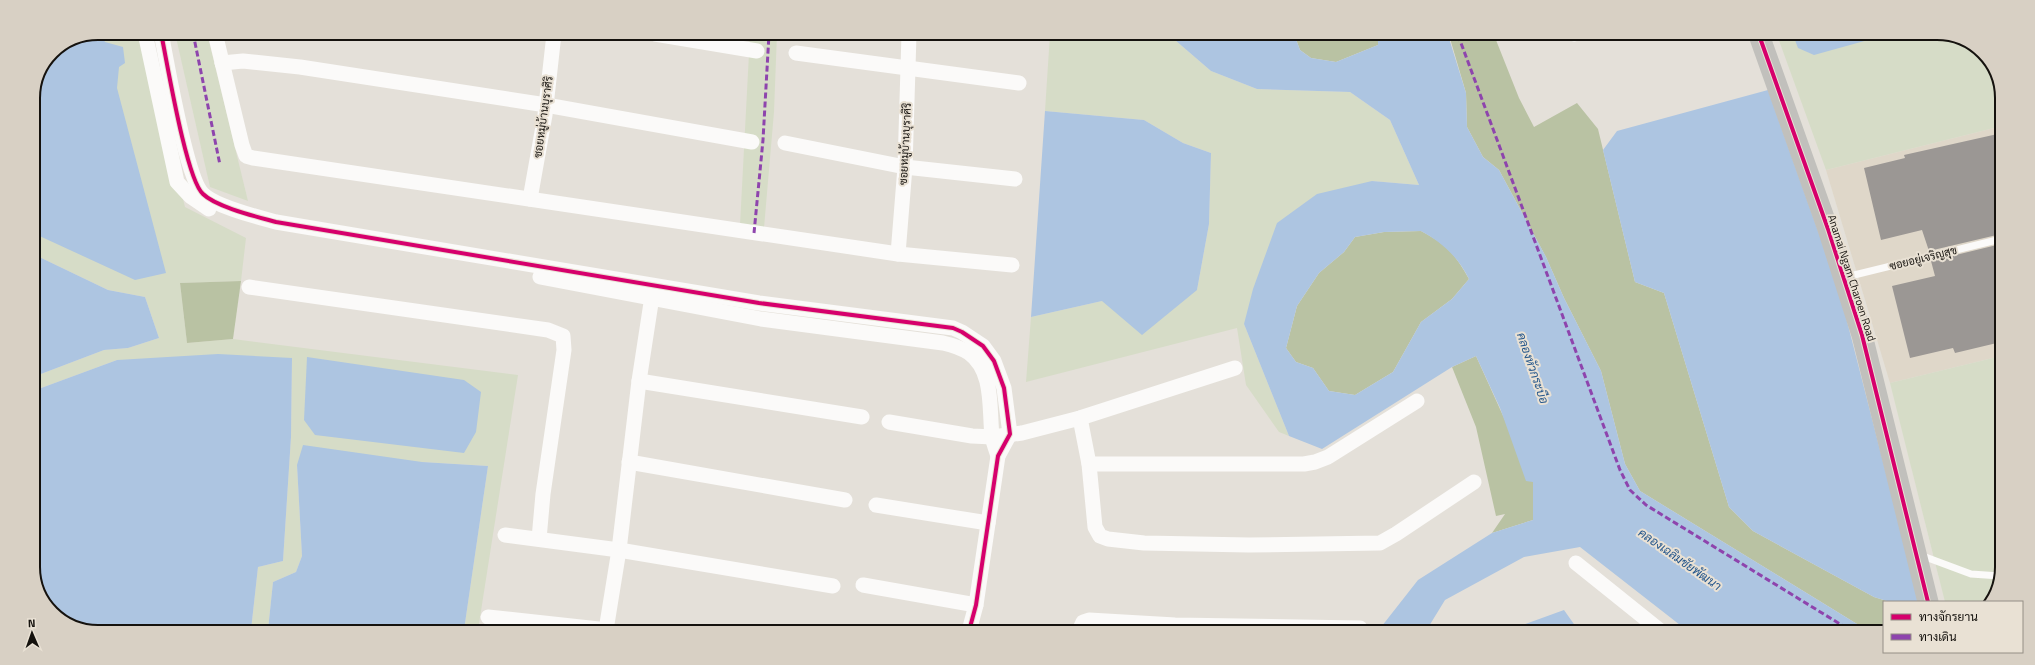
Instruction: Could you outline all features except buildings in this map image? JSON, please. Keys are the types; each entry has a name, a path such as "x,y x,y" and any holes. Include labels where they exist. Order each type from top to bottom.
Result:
{"street":[{"path":"147,40 177,182 190,196 211,210 254,225 466,262 652,292 759,303 946,328 962,332 983,346 994,361 1004,388 1010,434 998,456 976,605 971,625"},
{"path":"162,40 183,141 193,173 203,194 218,203 256,217 276,222 652,292 761,319 943,343 961,348 969,353 983,370 990,395 992,437 998,456"},
{"path":"217,40 246,156 350,174 530,199 898,254 1012,265"},
{"name":"ซอยหมู่บ้านบุราศิริ","path":"530,199 546,105 553,40"},
{"path":"691,40 757,51"},
{"name":"ซอยหมู่บ้านบุราศิริ","path":"898,254 905,167 909,40"},
{"name":"Anamai Ngam Charoen Road","path":"1761,40 1844,278 1862,335 1928,601"},
{"path":"796,53 1018,83"},
{"path":"222,63 243,61 300,67 546,105 752,142"},
{"path":"784,143 905,167 1015,179"},
{"path":"249,287 548,330 563,336 564,350 543,494 539,539"},
{"path":"607,625 619,550 639,381 652,292"},
{"path":"836,329 838,313"},
{"path":"943,343 946,328"},
{"path":"889,422 972,436 992,437 1080,418 1235,368"},
{"path":"639,381 862,417"},
{"path":"1089,464 1304,464 1315,462 1328,457 1417,401"},
{"path":"1080,418 1089,464 1095,527 1100,536 1108,539 1144,543 1249,545 1380,543 1474,482"},
{"path":"629,462 845,500"},
{"path":"876,505 988,523"},
{"path":"505,535 619,550 833,586"},
{"path":"1576,563 1653,625"},
{"path":"863,585 976,605"},
{"path":"488,617 561,625"},
{"path":"1082,625 1083,622 1089,620 1175,625"}],"lane":[{"name":"ซอยอยู่เจริญสุข","path":"1844,278 1995,240"},
{"path":"1916,554 1971,574 1994,576"}],"shaded area":[{"path":"1995,128 1995,357 1890,383 1826,170"}],"green space":[{"path":"98,40 143,40 185,207 246,238 241,281 180,283 187,343 233,339 518,375 479,625 465,625 488,466 422,462 297,465 302,556 296,572 273,582 269,625 252,625 258,567 283,561 291,437 292,358 117,360 40,388 40,374 104,350 128,348 159,338 145,297 108,290 40,257 41,87 44,76 57,57 76,44"},
{"path":"177,40 209,40 248,201 210,187"},
{"path":"750,40 777,40 774,112 764,228 740,225"},
{"path":"1050,40 1175,40 1211,71 1257,89 1350,92 1390,120 1419,185 1372,181 1244,324 1289,436 1279,432 1246,385 1237,328 1026,382 1031,317 1102,301 1197,290 1209,224 1211,153 1183,143 1144,120 1045,111"},
{"path":"1296,40 1378,40 1378,45 1336,62 1311,58 1300,50"},
{"path":"1450,40 1496,40 1519,98 1534,127 1577,103 1598,129 1635,282 1664,293 1729,507 1753,531 1874,597 1887,601 1883,601 1883,625 1859,625 1640,491 1625,464 1601,371 1564,298 1546,257 1499,170 1483,157 1467,127 1466,93"},
{"path":"1779,40 1936,40 1952,42 1959,44 1972,52 1987,69 1994,87 1995,128 1826,170"},
{"path":"1421,231 1437,240 1449,250 1469,279 1452,299 1421,322 1393,372 1355,395 1329,391 1313,368 1296,362 1286,348 1297,306 1319,273 1344,252 1355,237 1384,232"},
{"path":"241,281 233,339 187,343 180,283"},
{"path":"1476,356 1533,482 1533,520 1492,533 1505,514 1496,516 1476,427 1452,367"},
{"path":"1995,357 1995,566 1991,589 1983,601 1945,601 1890,383"}],"water":[{"path":"104,40 105,42 123,47 125,63 119,67 117,88 166,273 135,280 40,236 41,87 44,76 57,57 76,44 87,41"},
{"path":"1175,40 1296,40 1300,50 1311,58 1336,62 1378,45 1378,40 1450,40 1466,93 1467,127 1483,157 1499,170 1546,257 1564,298 1601,371 1625,464 1640,491 1859,625 1680,625 1580,547 1524,557 1445,600 1430,625 1383,625 1418,580 1492,533 1533,520 1533,482 1526,481 1500,408 1476,356 1452,367 1322,449 1289,436 1244,324 1253,289 1277,223 1317,194 1372,181 1419,185 1390,120 1350,92 1257,89 1211,71","holes":["1421,231 1436,240 1455,257 1469,279 1452,299 1421,322 1393,372 1355,395 1329,391 1313,368 1296,362 1286,348 1297,306 1319,273 1344,252 1355,237 1384,232"]},
{"path":"1795,40 1868,40 1814,55 1798,48"},
{"path":"1768,90 1839,290 1919,601 1887,601 1874,597 1753,531 1729,507 1664,293 1635,282 1603,150 1617,131"},
{"path":"1045,111 1144,120 1183,143 1211,153 1209,224 1197,290 1142,335 1102,301 1031,317"},
{"path":"40,257 108,290 145,297 159,338 128,348 104,350 40,374"},
{"path":"218,354 292,358 291,437 283,561 258,567 252,625 98,625 83,623 73,619 60,610 44,589 40,570 40,388 117,360"},
{"path":"307,357 464,380 481,392 476,432 464,453 315,435 304,420"},
{"path":"303,445 422,462 488,466 465,625 269,625 273,582 296,572 302,556 297,465"},
{"path":"1564,610 1575,625 1523,625"}],"marked path":[{"path":"194,40 220,165"},
{"path":"754,233 763,140 769,40"},
{"path":"1460,40 1620,470 1630,490 1646,505 1842,625"}],"cycle path":[{"path":"162,40 172,92 190,166 197,184 203,194 209,199 227,207 276,222 759,303 953,328 962,332 983,346 994,361 1004,388 1010,434 998,456 976,605 971,625"},
{"path":"1761,40 1828,229 1862,335 1928,601"}],"water label":[{"name":"คลองหัวกระบือ","path":"1533,368"},
{"name":"คลองเฉลิมชัยพัฒนา","path":"1680,559"}]}
